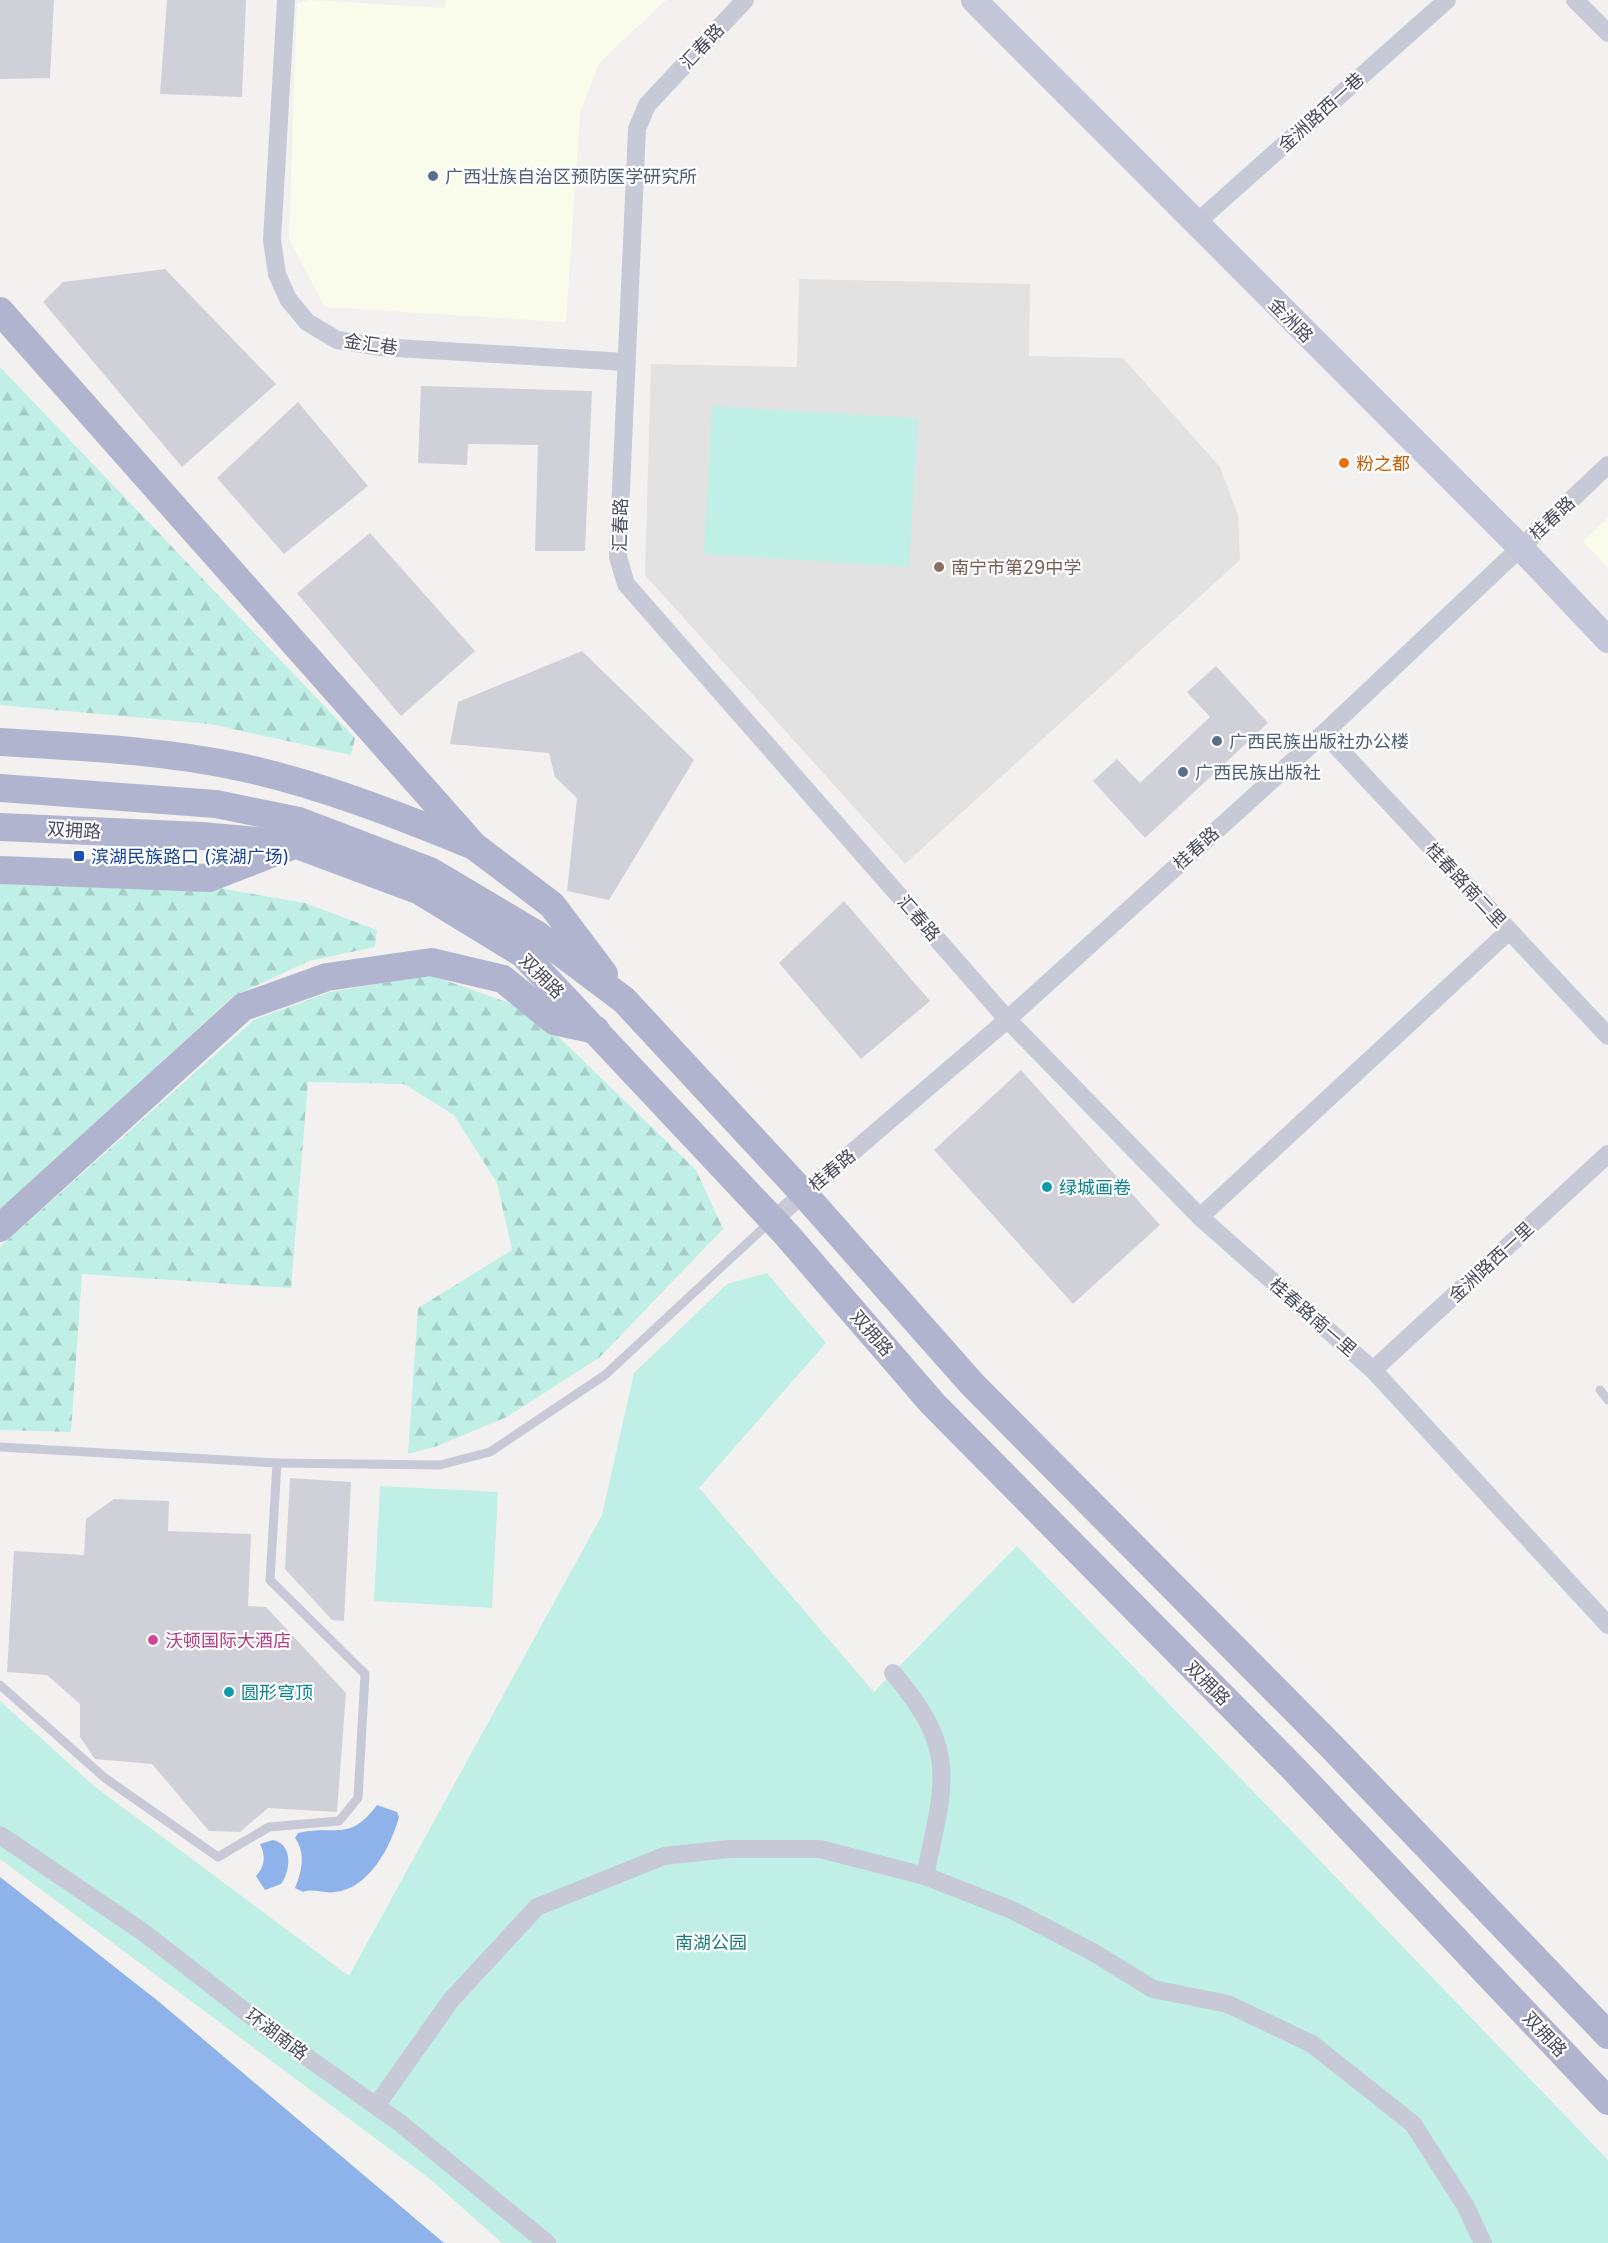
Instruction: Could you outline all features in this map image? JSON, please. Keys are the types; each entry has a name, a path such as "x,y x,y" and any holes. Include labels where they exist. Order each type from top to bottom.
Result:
{"main road":[{"name":"金洲路","path":"974,0 1195,224 1521,548 1608,640"},
{"path":"0,311 474,846 552,904 624,1000"},
{"path":"0,742 144,751 241,767 364,802 474,846"},
{"name":"双拥路","path":"0,788 216,804 298,821 430,871 536,934 624,1000 804,1194 972,1384 1332,1747 1608,2035"},
{"name":"双拥路","path":"0,827 201,836 294,844 420,891 523,954 773,1220 933,1404 1293,1768 1608,2101"},
{"path":"0,870 209,878 294,844"},
{"path":"0,1228 243,1007 327,977 431,962 503,979 554,1022 596,1030"}],"street":[{"name":"金汇巷","path":"286,0 273,240 277,274 288,299 307,322 337,340 381,347 626,362"},
{"name":"汇春路","path":"745,0 647,105 637,129 618,557 626,584 1007,1019"},
{"name":"金洲路西一巷","path":"1195,224 1447,0"},
{"path":"1575,0 1608,33"},
{"name":"桂春路","path":"773,1220 1007,1019 1324,733 1608,465"},
{"name":"桂春路南二里","path":"1324,733 1608,1036"},
{"path":"1200,1217 1509,931"},
{"name":"桂春路南一里","path":"1007,1019 1200,1217 1373,1370 1608,1626"},
{"name":"金洲路西一里","path":"1373,1370 1608,1154"},
{"path":"893,1673 915,1698 930,1724 942,1764 942,1804 925,1876"},
{"name":"环湖南路","path":"0,1834 143,1932 273,2033 376,2106 547,2243"},
{"path":"376,2106 451,2001 537,1907 664,1856 729,1849 820,1849 925,1876 1012,1910 1091,1951 1153,1989 1228,2004 1312,2044 1413,2124 1465,2205 1483,2243"}],"lane":[{"path":"0,1448 277,1463 440,1465 490,1452 605,1375 773,1220"},
{"path":"1600,1390 1608,1400"},
{"path":"0,1685 105,1778 218,1857 269,1827 339,1821 358,1798 365,1674 270,1580 277,1463"}],"shaded area":[{"name":"广西壮族自治区预防医学研究所","path":"308,0 445,8 446,0 666,0 599,63 580,113 566,322 325,307 289,239 297,4"},
{"name":"南宁市第29中学","path":"799,279 1030,284 1029,356 1123,358 1220,467 1238,515 1240,560 905,864 645,575 651,364 797,367"},
{"path":"1608,518 1608,568 1583,541"}],"green space":[{"path":"0,367 355,738 351,755 210,724 0,705"},
{"path":"712,406 918,418 909,567 704,554"},
{"path":"0,882 195,884 305,903 377,930 375,947 309,961 232,997 0,1210"},
{"path":"430,975 532,1011 696,1170 723,1229 600,1357 507,1417 437,1446 408,1454 418,1308 512,1250 497,1183 454,1115 404,1084 308,1082 291,1288 82,1274 71,1432 0,1430 0,1247 254,1020 330,992"},
{"name":"南湖公园","path":"767,1273 826,1343 699,1488 874,1692 1017,1546 1608,2160 1608,2243 502,2243 430,2179 0,1859 0,1701 94,1786 349,1976 602,1515 634,1373 727,1284"},
{"path":"380,1486 498,1492 492,1608 374,1601"}],"water":[{"path":"377,1805 397,1812 399,1817 384,1853 368,1875 347,1889 335,1892 303,1892 295,1888 302,1863 301,1850 295,1838 298,1833 350,1828 367,1817"},
{"path":"273,1840 284,1847 287,1852 287,1872 281,1884 265,1890 256,1876 264,1861 260,1844"},
{"path":"0,1877 158,2001 444,2243 0,2243"}],"building":[{"path":"0,0 54,0 50,78 0,79"},
{"path":"167,0 246,0 242,97 160,94"},
{"path":"165,269 276,384 182,467 43,302 63,282"},
{"path":"421,386 592,391 585,551 535,551 538,445 468,444 467,465 418,463"},
{"path":"298,402 368,486 284,554 217,478"},
{"path":"370,533 475,651 401,716 297,593"},
{"path":"582,651 694,760 609,900 567,891 577,798 555,777 549,753 450,744 458,702"},
{"name":"广西民族出版社办公楼","path":"1216,666 1268,723 1145,838 1093,781 1117,759 1140,783 1210,717 1187,692"},
{"path":"844,901 930,1001 861,1059 779,963"},
{"name":"绿城画卷","path":"1021,1070 1160,1225 1073,1304 934,1150"},
{"path":"290,1478 351,1482 344,1621 332,1620 285,1569"},
{"name":"沃顿国际大酒店","path":"114,1499 169,1501 168,1531 251,1534 248,1606 266,1607 346,1693 337,1812 268,1808 240,1832 209,1831 152,1764 95,1759 80,1737 80,1704 47,1675 7,1672 14,1551 84,1555 86,1519"}],"place":[{"name":"广西壮族自治区预防医学研究所","path":"433,176"},
{"name":"粉之都","path":"1344,463"},
{"name":"南宁市第29中学","path":"939,567"},
{"name":"广西民族出版社办公楼","path":"1217,741"},
{"name":"广西民族出版社","path":"1183,772"},
{"name":"滨湖民族路口 (滨湖广场)","path":"79,856"},
{"name":"绿城画卷","path":"1047,1187"},
{"name":"沃顿国际大酒店","path":"153,1640"},
{"name":"圆形穹顶","path":"229,1692"}]}
